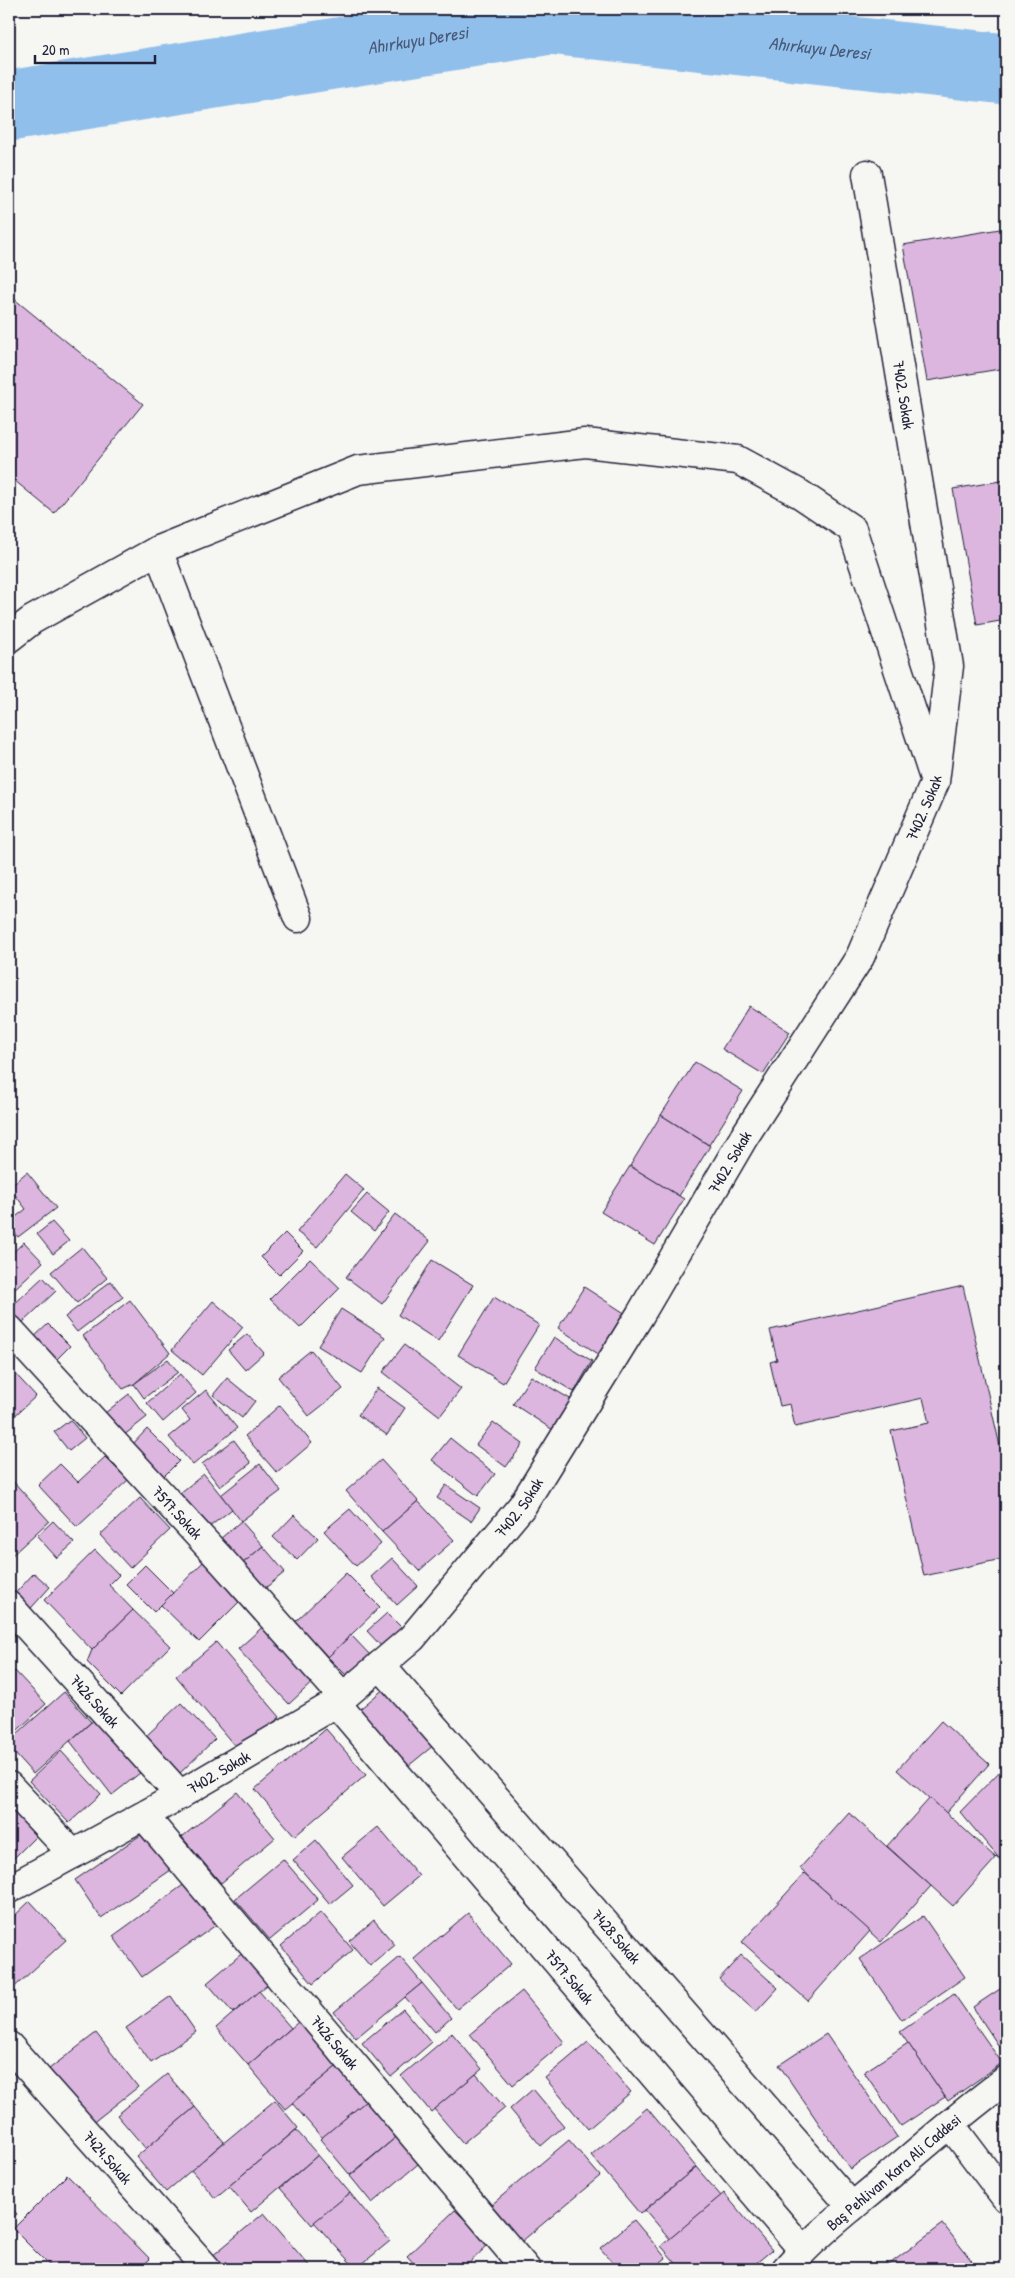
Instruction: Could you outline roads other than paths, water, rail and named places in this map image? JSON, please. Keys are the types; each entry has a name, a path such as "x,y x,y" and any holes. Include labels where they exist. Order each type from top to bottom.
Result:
{"street":[{"name":"7402. Sokak","path":"9,1889 144,1816 340,1700 412,1638 522,1506 640,1315 744,1137 860,957 935,782 949,666 867,174"},
{"path":"9,638 32,620 158,550 358,470 585,443 738,460 800,494 852,529 935,782"},
{"path":"158,550 298,918"},
{"name":"7517.Sokak","path":"9,1330 224,1563 340,1700 795,2259"},
{"name":"7426.Sokak","path":"9,1606 180,1795"},
{"name":"7428.Sokak","path":"380,1665 852,2207"},
{"path":"9,1786 73,1854"},
{"name":"7426.Sokak","path":"144,1816 526,2269"},
{"name":"7424.Sokak","path":"9,2046 207,2269"},
{"name":"Baş Pehlivan Kara Ali Caddesi","path":"795,2259 852,2207 950,2124 1006,2080"},
{"path":"950,2124 1006,2198"}],"waterway":[{"name":"Ahırkuyu Deresi","path":"9,106 550,19 1006,69"}]}
